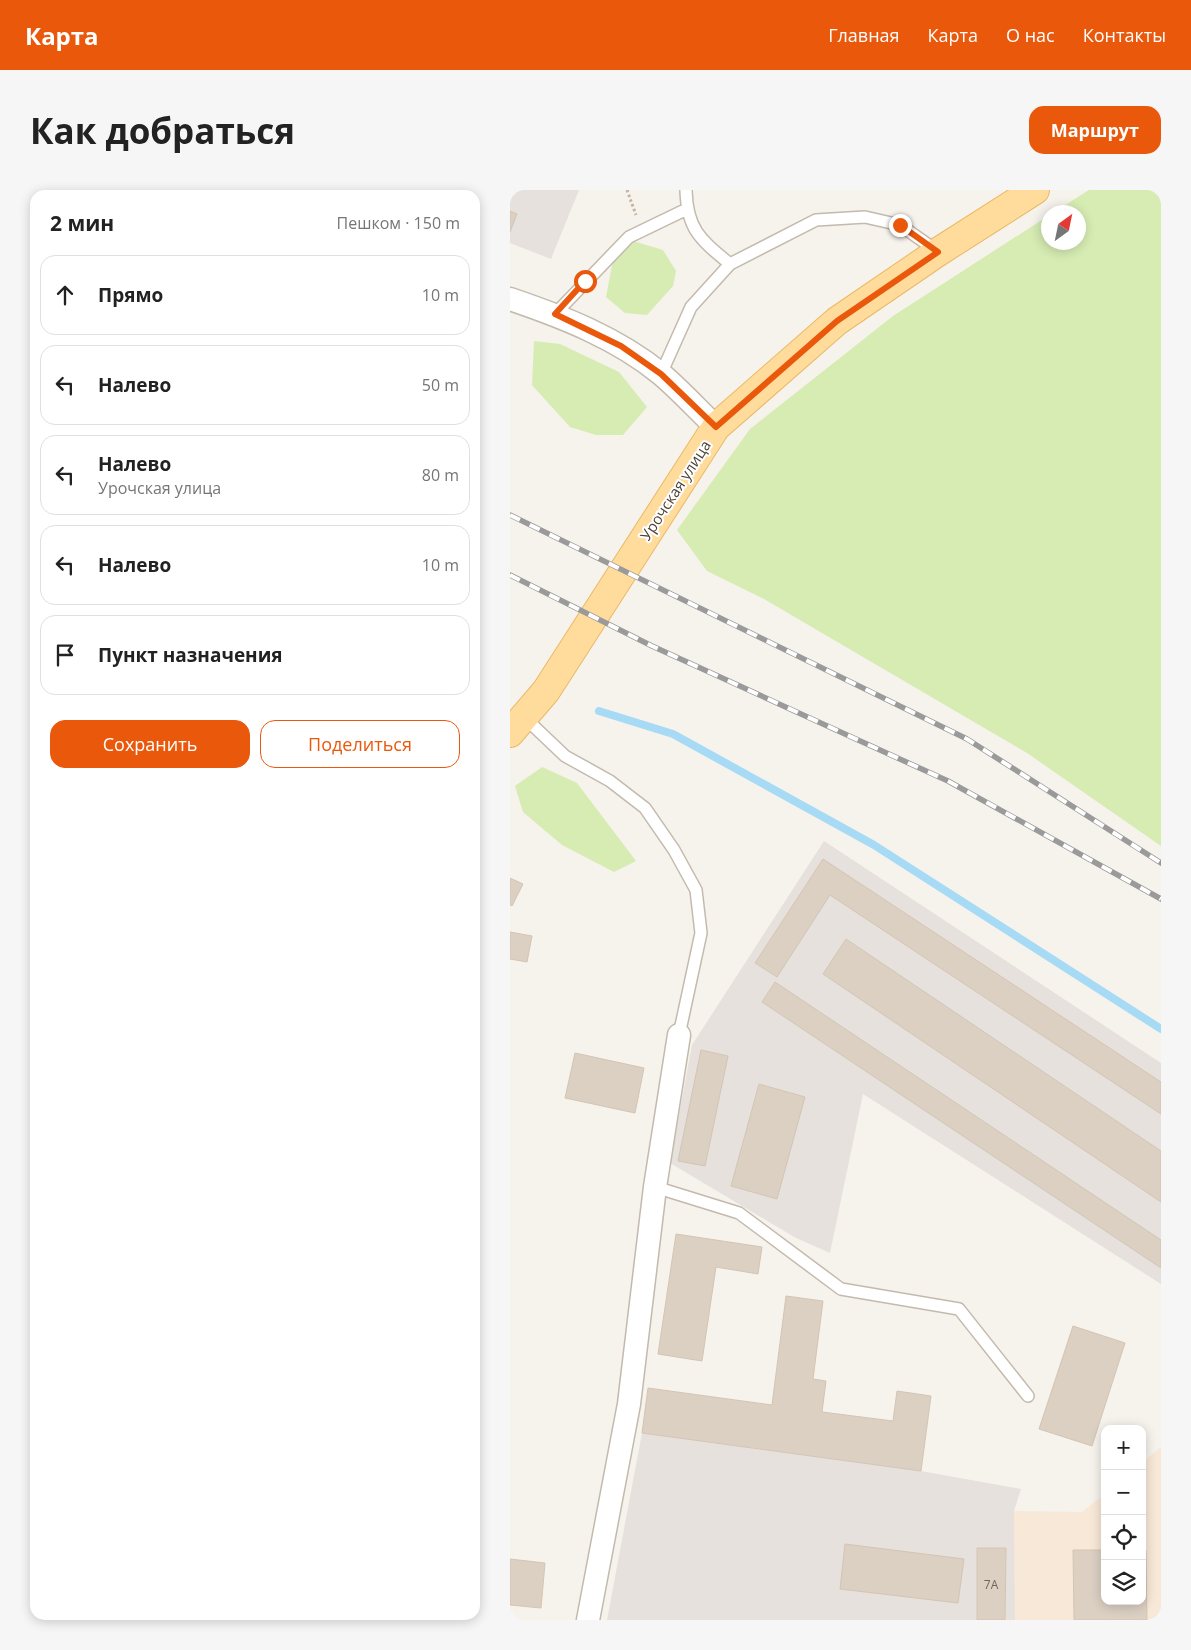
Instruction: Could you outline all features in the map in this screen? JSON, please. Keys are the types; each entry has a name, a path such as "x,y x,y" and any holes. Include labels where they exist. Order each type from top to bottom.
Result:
{"main road":[{"name":"Урочская улица","path":"517,725 546,691 716,427 837,321 938,252 1035,190"}],"street":[{"path":"510,299 555,314 621,346 661,374 716,427"},
{"path":"588,1620 629,1404 655,1187 679,1035"}],"lane":[{"path":"686,190 687,209 700,240 730,264"},
{"path":"555,314 629,237 687,209"},
{"path":"661,374 691,307 730,264 816,220 865,217 900,225 938,252"},
{"path":"517,725 565,756 610,781 645,808 674,850 696,890 701,933 679,1035"},
{"path":"655,1187 739,1213 841,1289 959,1309 1028,1396"}],"path":[{"path":"626,190 642,230"}],"shaded area":[{"path":"510,190 579,190 551,259 510,243"},
{"path":"824,841 1161,1063 1161,1284 863,1094 830,1253 796,1238 670,1163 692,1045"},
{"path":"642,1433 921,1471 1021,1489 1014,1511 1015,1620 607,1620"},
{"path":"1161,1447 1161,1620 1015,1620 1014,1511 1082,1512 1101,1497 1101,1605 1146,1605 1146,1460"}],"green space":[{"path":"1089,190 1161,190 1161,846 1027,753 764,599 707,571 677,530 750,429 893,316 1041,221 1041,250 1086,250 1086,205 1065,205"},
{"path":"633,241 663,250 676,271 673,286 647,315 625,313 606,297 613,260"},
{"path":"534,341 560,344 619,372 647,407 623,435 596,435 570,427 532,385"},
{"path":"542,767 577,783 636,861 614,872 562,845 523,812 515,786"}],"building":[{"path":"510,211 517,214 510,232"},
{"path":"823,859 1161,1082 1161,1114 830,895 777,977 755,963"},
{"path":"510,878 523,884 512,906 510,905"},
{"path":"510,932 532,936 527,962 510,959"},
{"path":"846,939 1161,1151 1161,1202 823,974"},
{"path":"775,982 1161,1240 1161,1268 762,1002"},
{"path":"701,1050 728,1056 705,1166 678,1161"},
{"path":"575,1053 644,1068 635,1113 565,1098"},
{"path":"759,1084 805,1097 777,1199 731,1186"},
{"path":"676,1234 762,1247 758,1274 716,1267 702,1361 658,1354"},
{"path":"786,1296 823,1301 813,1379 826,1381 822,1412 893,1421 897,1391 931,1396 921,1471 642,1433 648,1388 772,1405"},
{"path":"1073,1326 1125,1343 1092,1446 1039,1429"},
{"path":"845,1544 964,1559 958,1603 840,1589"},
{"path":"977,1548 1006,1548 1005,1620 977,1620"},
{"path":"1073,1550 1101,1550 1101,1605 1146,1605 1146,1550 1147,1620 1074,1620"},
{"path":"510,1559 545,1563 541,1608 510,1605"}],"waterway":[{"path":"599,711 673,734 874,845 1161,1029"}],"railway":[{"path":"510,515 967,739 1161,863"},
{"path":"510,575 652,646 948,781 1161,899"}],"route":[{"path":"585,281 555,314 621,346 661,374 716,427 837,321 938,252 900,225"}]}
